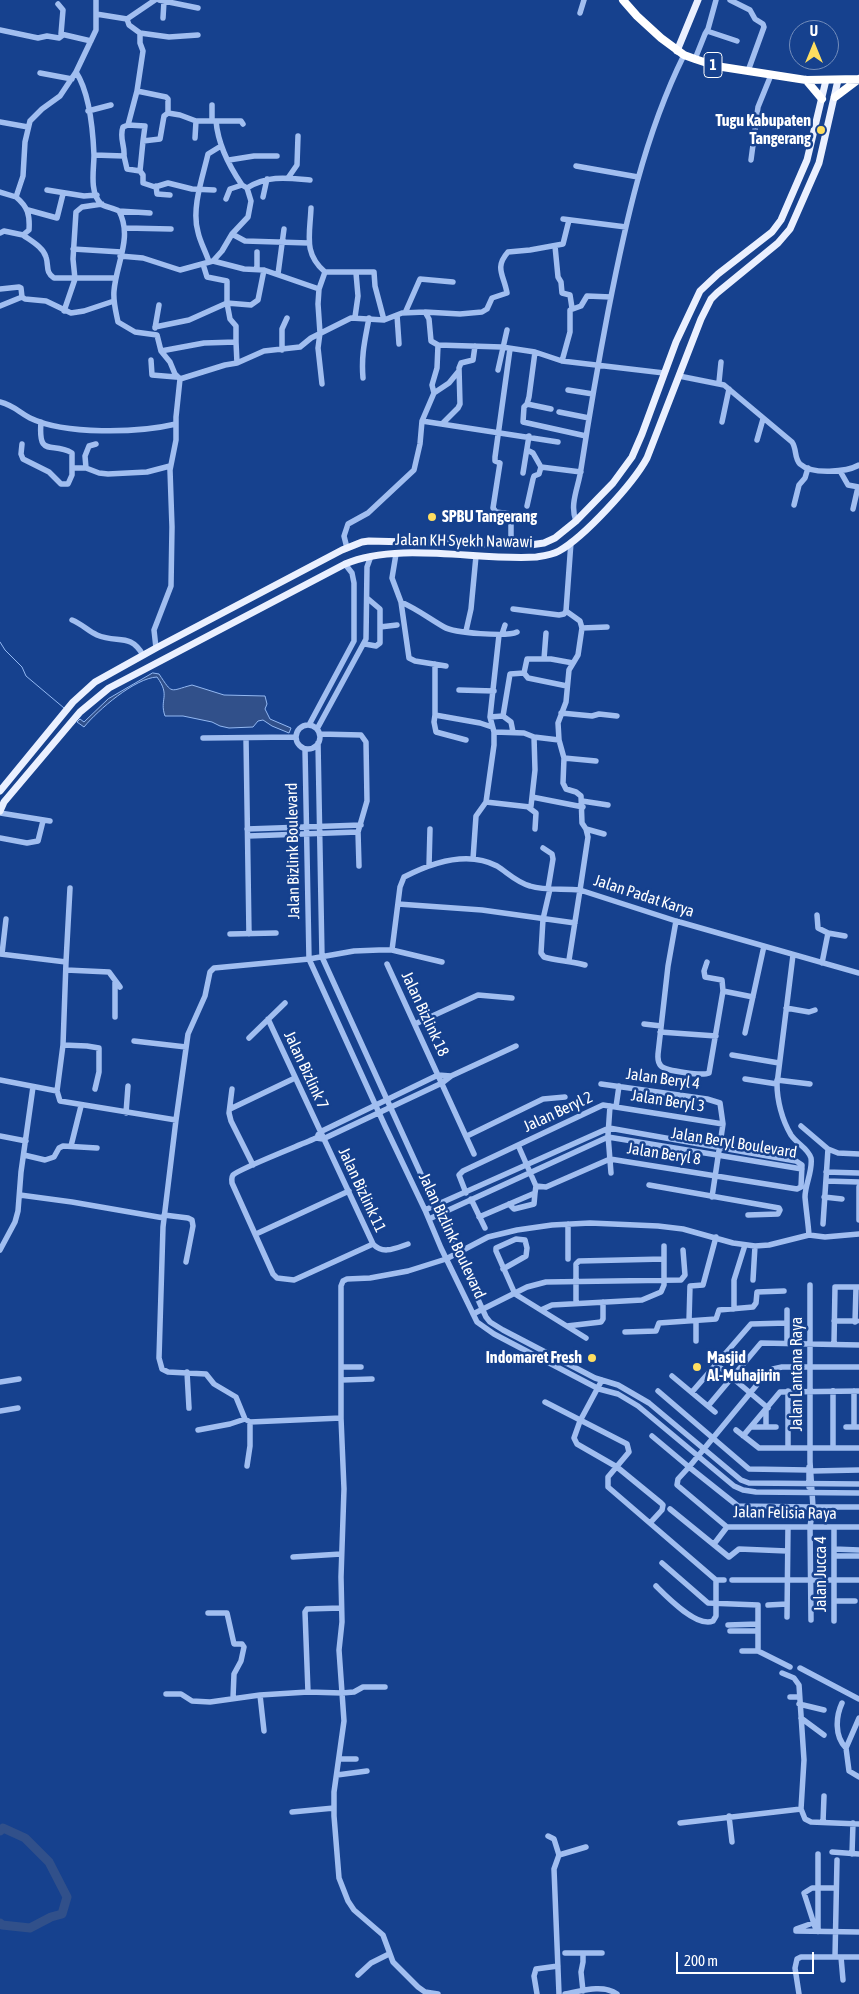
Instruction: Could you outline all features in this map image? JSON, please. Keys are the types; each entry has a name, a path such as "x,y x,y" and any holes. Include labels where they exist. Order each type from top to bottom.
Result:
{"highway":[{"name":"1","path":"623,0 651,30 680,53 695,60 716,66 806,80 859,79"},
{"path":"835,97 859,79"},
{"path":"806,80 822,99"}],"main road":[{"path":"680,53 698,0"},
{"name":"Jalan KH Syekh Nawawi","path":"0,792 79,696 95,682 348,548 369,541 544,543 555,538 576,521 613,483 632,457 664,373 700,291 772,232 781,220 807,160 826,80"},
{"name":"Jalan KH Syekh Nawawi","path":"0,812 4,802 80,712 109,688 345,564 371,556 396,554 524,558 541,556 558,552 583,533 639,473 647,458 701,319 711,299 778,243 790,229 819,163 838,80"},
{"path":"781,220 790,229"}],"street":[{"path":"16,197 23,176 28,127 35,116 60,96 76,72 96,30 96,0"},
{"path":"96,14 127,19 159,0 198,8"},
{"path":"159,0 163,18"},
{"path":"580,13 584,0"},
{"path":"695,60 707,31 716,0"},
{"path":"730,0 750,10 755,19 763,24 764,27 748,71"},
{"path":"58,4 63,10 61,33 63,35"},
{"path":"127,19 129,25 140,34 169,37 198,35"},
{"path":"0,30 38,38 47,36 59,38 63,35 91,42"},
{"path":"707,31 737,41"},
{"path":"128,124 137,91 143,51 140,43 140,34"},
{"path":"576,521 573,511 598,366 626,227 638,177 680,53"},
{"path":"76,72 84,88 94,155 93,174 97,196 102,204"},
{"path":"40,73 72,79"},
{"path":"751,160 758,107 771,75"},
{"path":"137,91 168,99 168,113 164,116 160,139 143,141"},
{"path":"88,111 111,105"},
{"path":"208,263 222,251 232,234 245,221 250,210 251,201 221,146 212,105"},
{"path":"168,113 196,121 241,121 243,124"},
{"path":"195,138 196,121"},
{"path":"0,122 28,127"},
{"path":"140,171 127,169 124,156 125,146 121,139 123,127 128,124 145,126 140,171 143,183 156,186 168,183 200,190 214,190"},
{"path":"288,178 297,165 298,136"},
{"path":"221,146 208,154 201,177 196,214 198,232 208,263 207,277 227,280 227,303 230,319 236,326 237,364"},
{"path":"94,155 124,156"},
{"path":"229,160 254,156 277,156"},
{"path":"576,166 638,177"},
{"path":"226,199 230,189 244,187 268,179 282,177 310,180"},
{"path":"263,197 268,179"},
{"path":"156,186 157,194 170,195"},
{"path":"47,190 63,194 97,196"},
{"path":"0,192 16,197 28,210 30,219 29,230 23,235"},
{"path":"28,210 57,218 63,194"},
{"path":"64,311 74,279 73,249 78,209 102,204 119,211 150,213"},
{"path":"311,208 309,244 314,261 325,272 356,273 365,271 375,273 374,281 384,320"},
{"path":"119,211 125,228 125,238 116,278 114,301 118,322 135,332 155,330 189,320 227,303 251,305 258,300 260,269 257,252"},
{"path":"151,360 152,374 178,378 225,365 237,364 264,351 300,347 311,338 346,319 356,317 384,320 405,313 460,314 482,312 492,298 507,293 500,269 502,259 508,252 555,246 565,242 566,219 626,227"},
{"path":"125,228 171,229"},
{"path":"278,274 284,229"},
{"path":"0,233 4,231 23,235 36,243 45,254 47,272 54,278 116,278"},
{"path":"232,234 245,240 309,244"},
{"path":"555,246 558,277 562,282 562,293 570,295 572,308 570,332 562,361"},
{"path":"73,249 143,258 180,270 208,263 244,270 260,269 319,289"},
{"path":"322,384 318,348 320,333 319,289 325,272"},
{"path":"356,273 358,296 356,317"},
{"path":"405,313 420,279 453,282"},
{"path":"0,289 19,287 21,288 22,297"},
{"path":"572,308 581,306 587,296 611,297"},
{"path":"0,306 22,297 46,301 71,313 84,311 114,301"},
{"path":"156,648 154,630 171,586 170,466 176,440 178,378 170,362 161,351 155,330 159,306"},
{"path":"425,312 429,319 431,340 438,345 502,347 535,352 562,361 664,373"},
{"path":"397,315 399,344"},
{"path":"282,350 282,329 287,318"},
{"path":"363,378 361,364 363,343 369,318"},
{"path":"498,370 507,330"},
{"path":"161,351 204,343 236,342"},
{"path":"434,394 432,385 437,368 438,345"},
{"path":"348,548 344,536 348,524 368,513 414,470 422,421 434,394 450,383 458,372 461,363 473,360 475,346"},
{"path":"510,349 495,461 500,463 493,508 496,512 511,514 511,544"},
{"path":"535,352 527,404 524,407 523,422 586,436"},
{"path":"719,382 721,362"},
{"path":"442,424 460,404 458,372"},
{"path":"679,376 719,382 792,442 798,462 808,468 840,471 859,464"},
{"path":"722,422 728,389"},
{"path":"568,390 593,394"},
{"path":"0,402 12,405 29,418 59,427 106,430 150,429 176,424"},
{"path":"527,404 551,409"},
{"path":"559,412 589,418"},
{"path":"757,440 763,419"},
{"path":"422,421 558,442"},
{"path":"22,444 23,459 49,472 61,484 68,484 71,480 73,455 71,451 46,446 42,443 40,435 41,422"},
{"path":"523,473 528,436"},
{"path":"86,468 85,456 89,446 96,444"},
{"path":"527,450 533,454 541,467 539,474 534,476 527,506"},
{"path":"73,455 85,456"},
{"path":"73,468 86,468 108,474 147,472 170,466"},
{"path":"541,467 581,472"},
{"path":"794,505 808,468"},
{"path":"840,471 848,485 858,487 853,509"},
{"path":"513,608 559,615 564,614 566,611 571,542"},
{"path":"396,554 392,578 401,602 409,658 415,661 446,666"},
{"path":"345,564 352,572 354,583 354,641 309,724 299,728 295,737 296,742 304,749 314,747 318,743 319,732 365,644 367,632 366,567 371,556"},
{"path":"466,631 471,610 476,556"},
{"path":"365,644 379,645 380,627 380,609 367,598"},
{"path":"401,602 428,616 445,628 500,634 517,632"},
{"path":"566,611 580,621 582,628 578,655 568,675 566,702 558,722 559,740 564,758 564,787 579,793 582,804"},
{"path":"72,620 98,635 130,640 143,655"},
{"path":"380,627 396,625"},
{"path":"474,859 476,816 486,802 494,745 490,717 500,634 505,625"},
{"path":"582,628 607,627"},
{"path":"544,659 546,633"},
{"path":"524,673 527,659 573,663"},
{"path":"435,664 434,722 438,734 466,740"},
{"path":"503,716 510,673 524,673"},
{"path":"524,673 528,678 567,686"},
{"path":"495,679 508,682"},
{"path":"459,690 494,691"},
{"path":"561,712 592,716 600,714 618,716"},
{"path":"435,715 462,719 493,729 559,740"},
{"path":"490,717 503,716 511,722 513,732"},
{"path":"309,724 319,732 361,735 366,742 367,801 362,825 358,832 359,866"},
{"path":"203,738 295,737"},
{"path":"528,807 531,806 536,770 534,737"},
{"path":"246,738 249,934"},
{"name":"Jalan Bizlink Boulevard","path":"318,743 322,957 389,1100 438,1214 490,1322 602,1380 618,1385 649,1404 741,1480 749,1483 859,1484"},
{"name":"Jalan Bizlink Boulevard","path":"304,749 309,959 446,1259 477,1322 486,1330 598,1389 618,1394 638,1406 734,1486 743,1490 859,1493"},
{"path":"564,758 596,761"},
{"path":"532,798 608,805"},
{"path":"486,802 528,807 536,813 535,829"},
{"name":"Jalan Padat Karya","path":"582,804 582,823 586,828 588,838 580,890 676,921 859,973"},
{"path":"0,812 50,821"},
{"path":"0,838 27,843 38,841 42,821"},
{"path":"320,830 362,825"},
{"path":"586,828 604,834"},
{"path":"247,829 358,832"},
{"path":"429,866 430,829"},
{"path":"248,836 306,830"},
{"path":"543,848 552,854 553,858 543,919 541,953 544,957 550,959 569,960 585,965"},
{"path":"392,950 401,883 404,877 447,860 474,859 497,866 519,882 531,886 549,889 580,890 569,960"},
{"path":"70,888 63,1045 57,1091 60,1101 81,1106 176,1120"},
{"path":"398,904 482,910 575,923"},
{"path":"817,915 818,928 828,933 845,936"},
{"path":"6,919 1,954 66,962"},
{"path":"676,921 658,1054 658,1062 665,1069 706,1075 710,1071 723,991 722,980 705,977 704,970 707,962"},
{"path":"230,934 276,933"},
{"path":"822,963 828,933"},
{"path":"308,944 321,943"},
{"path":"745,1033 764,946"},
{"path":"247,1466 250,1446 248,1420 236,1397 214,1384 206,1374 168,1372 160,1366 159,1303 164,1216 176,1120 188,1034 205,996 210,972 214,968 309,959 354,951 392,950 442,962"},
{"path":"793,955 777,1082 778,1104 791,1134 808,1151 810,1157 810,1170 805,1195 810,1235"},
{"name":"Jalan Bizlink 18","path":"387,964 474,1154"},
{"path":"66,970 107,971 112,974 120,987"},
{"path":"317,977 328,971"},
{"path":"115,979 115,1017"},
{"path":"723,991 753,997"},
{"path":"415,1024 471,996 512,998"},
{"path":"249,1038 284,1003"},
{"path":"786,1008 809,1012 815,1010"},
{"name":"Jalan Bizlink 7","path":"268,1019 323,1139"},
{"path":"644,1024 661,1029 716,1036"},
{"path":"134,1041 186,1047"},
{"path":"63,1045 99,1048 99,1072 95,1089"},
{"path":"372,1244 294,1280 277,1278 273,1274 232,1183 234,1174 316,1138 323,1139 516,1046"},
{"path":"732,1055 779,1063"},
{"path":"316,1138 320,1132 438,1076 451,1076"},
{"path":"230,1109 294,1078"},
{"path":"745,1079 810,1084"},
{"path":"0,1080 57,1091"},
{"name":"Jalan Beryl 4","path":"601,1084 707,1099 720,1104 723,1124"},
{"path":"126,1113 128,1086"},
{"path":"611,1173 608,1133 619,1086"},
{"path":"0,1250 14,1222 20,1195 33,1087"},
{"path":"232,1089 231,1121 254,1165"},
{"path":"467,1136 543,1100 565,1097"},
{"path":"71,1146 81,1106"},
{"name":"Jalan Beryl 2","path":"466,1192 459,1175 601,1106 613,1106"},
{"name":"Jalan Beryl 3","path":"613,1106 723,1124"},
{"path":"712,1197 723,1124"},
{"path":"801,1126 828,1149 838,1153 859,1154"},
{"path":"425,1210 608,1133"},
{"name":"Jalan Beryl Boulevard","path":"608,1133 718,1151 802,1169"},
{"path":"0,1136 26,1141"},
{"name":"Jalan Bizlink 11","path":"323,1139 372,1244 377,1249 383,1250 392,1250 408,1244"},
{"path":"509,1204 514,1209 534,1204 536,1189 518,1145"},
{"path":"24,1155 45,1160 54,1157 59,1148 71,1146 97,1148"},
{"path":"823,1224 828,1149"},
{"path":"479,1217 509,1204 536,1189 546,1187 610,1159"},
{"name":"Jalan Beryl 8","path":"610,1159 797,1189 801,1187 802,1169"},
{"path":"429,1219 528,1168"},
{"path":"826,1172 859,1173"},
{"path":"826,1181 859,1182"},
{"path":"649,1185 779,1208 780,1212 778,1214 747,1217 750,1204"},
{"path":"859,1187 859,1220"},
{"path":"256,1234 349,1192"},
{"path":"20,1195 188,1218 192,1220 193,1226 186,1262"},
{"path":"824,1197 842,1197 842,1207"},
{"path":"471,1199 485,1228"},
{"path":"438,1994 425,1992 393,1962 383,1935 362,1918 348,1901 342,1888 337,1864 334,1808 344,1721 339,1650 342,1622 341,1554 344,1489 341,1418 341,1286 343,1282 346,1279 370,1278 408,1271 446,1259 488,1238 517,1230 568,1224 658,1226 683,1229 755,1246 769,1245 810,1235 825,1237 859,1234"},
{"path":"568,1224 568,1259"},
{"path":"696,1340 692,1321 690,1286 704,1283 705,1273 716,1238"},
{"path":"503,1268 527,1254 525,1240 516,1240 496,1249 503,1268 516,1294 586,1338"},
{"path":"734,1309 734,1280 745,1245"},
{"path":"541,1310 552,1305 646,1299 662,1290 664,1281 664,1246"},
{"path":"753,1280 755,1246"},
{"path":"473,1314 527,1288 546,1282 681,1280 684,1278 683,1250"},
{"path":"576,1303 576,1264 579,1261 664,1259"},
{"name":"Jalan Lantana Raya","path":"810,1285 811,1620"},
{"path":"834,1321 857,1320 857,1287 834,1287 834,1321 834,1343"},
{"path":"626,1332 656,1331 659,1323 716,1319 718,1311 753,1307 756,1303 757,1292 784,1291"},
{"path":"567,1326 601,1322 603,1319 603,1302"},
{"path":"787,1310 787,1343"},
{"path":"692,1392 751,1324 787,1323"},
{"path":"708,1406 761,1343 859,1345"},
{"path":"716,1364 767,1409 766,1427"},
{"path":"341,1367 361,1367"},
{"path":"689,1467 765,1375 773,1369 782,1367 859,1367"},
{"path":"187,1372 189,1408"},
{"path":"672,1376 715,1412"},
{"path":"0,1382 19,1379"},
{"path":"342,1380 372,1379"},
{"path":"602,1380 580,1421 574,1438 577,1444 617,1467 663,1505 662,1510 650,1523"},
{"path":"658,1391 752,1470 859,1470"},
{"path":"788,1391 788,1448"},
{"path":"744,1436 780,1392 788,1391 857,1391 856,1427 846,1427"},
{"path":"833,1391 833,1448"},
{"path":"545,1402 627,1444 630,1452 608,1477 608,1487 716,1580 724,1580"},
{"path":"0,1411 18,1408"},
{"path":"198,1430 248,1420 341,1418"},
{"path":"752,1427 776,1427"},
{"path":"736,1430 759,1448 859,1448"},
{"path":"652,1436 738,1506 859,1507"},
{"name":"Jalan Felisia Raya","path":"689,1467 678,1479 677,1485 727,1527 859,1528"},
{"path":"670,1509 730,1557 739,1549 787,1551"},
{"path":"714,1544 727,1527"},
{"path":"787,1617 788,1527"},
{"name":"Jalan Jucca 4","path":"834,1527 834,1621"},
{"path":"834,1553 859,1550"},
{"path":"834,1553 859,1556"},
{"path":"293,1557 341,1554"},
{"path":"662,1563 707,1602 756,1604 759,1607 758,1651"},
{"path":"656,1586 694,1618 705,1623 711,1623 714,1620 716,1603 716,1580"},
{"path":"732,1580 859,1580"},
{"path":"834,1601 854,1601"},
{"path":"768,1605 787,1604"},
{"path":"308,1692 304,1612 307,1609 341,1608"},
{"path":"208,1613 227,1613 234,1644 242,1644 244,1647 241,1661 234,1674 233,1698"},
{"path":"729,1628 758,1628"},
{"path":"742,1651 758,1651 790,1667"},
{"path":"800,1668 859,1699"},
{"path":"782,1673 797,1680 804,1760 801,1809 807,1821 856,1823 856,1854 832,1852"},
{"path":"166,1694 181,1694 196,1702 308,1692 342,1694 355,1692 363,1687 385,1687"},
{"path":"260,1695 264,1731"},
{"path":"790,1697 799,1697"},
{"path":"842,1703 837,1718 840,1740 846,1748 849,1772 859,1777"},
{"path":"799,1704 824,1710"},
{"path":"801,1718 824,1735"},
{"path":"846,1748 859,1718"},
{"path":"339,1759 356,1758"},
{"path":"337,1775 367,1771"},
{"path":"823,1822 824,1796"},
{"path":"292,1812 334,1808"},
{"path":"680,1823 801,1809"},
{"path":"728,1816 732,1842"},
{"path":"548,1836 554,1839 559,1855 554,1876 559,1994"},
{"path":"559,1855 586,1847"},
{"path":"817,1932 818,1854"},
{"path":"837,1860 838,1957 843,1980"},
{"path":"817,1932 803,1895 808,1890 836,1888"},
{"path":"813,1924 796,1929 796,1931 859,1932"},
{"path":"565,1953 602,1953"},
{"path":"358,1975 371,1963 389,1954"},
{"path":"583,1954 580,1972 583,1991"},
{"path":"799,1994 795,1968 797,1959 801,1957 859,1957"},
{"path":"537,1994 534,1976 536,1970 558,1966"},
{"path":"568,1994 607,1989 617,1994"}],"water":[{"path":"153,673 159,674 172,690 192,685 224,695 265,696 267,704 265,709 270,719 291,728 289,733 263,720 258,721 253,727 229,728 212,722 183,716 165,716 163,705 164,693 157,677 138,683 128,689 107,704 84,727 77,722 80,719 84,722 108,699"}],"waterway":[{"path":"0,642 5,650 22,667 26,676 64,708"},
{"path":"0,1831 3,1828 25,1838 49,1862 67,1897 62,1914 51,1917 30,1928 2,1925 0,1923"}],"place":[{"name":"Tugu Kabupaten Tangerang","path":"821,130"},
{"name":"SPBU Tangerang","path":"432,517"},
{"name":"Indomaret Fresh","path":"592,1358"},
{"name":"Masjid Al-Muhajirin","path":"697,1367"}]}
